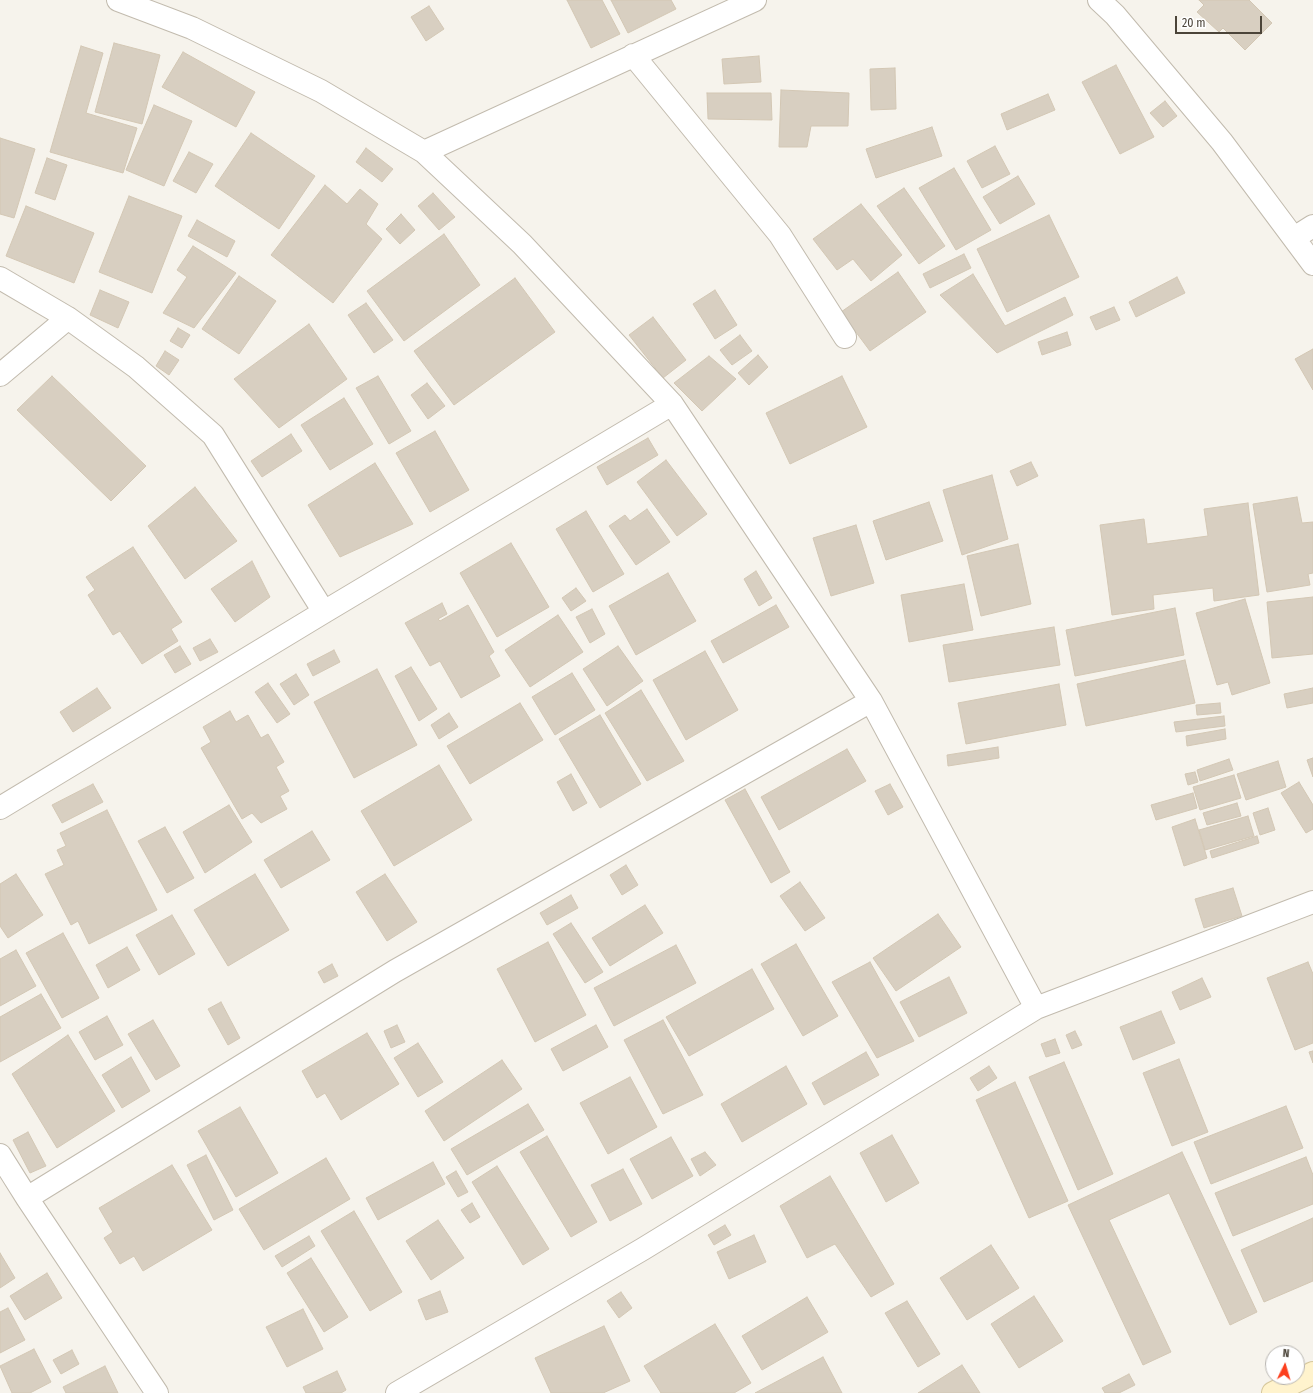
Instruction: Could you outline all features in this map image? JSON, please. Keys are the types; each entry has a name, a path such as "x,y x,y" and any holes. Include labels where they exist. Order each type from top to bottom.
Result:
{"main road":[{"path":"1273,1393 1313,1373"}],"street":[{"path":"118,0 192,28 320,91 424,152 522,244 672,404 871,701 1036,1008"},
{"path":"424,152 755,0"},
{"path":"1099,0 1115,14 1222,142 1313,264"},
{"path":"633,55 780,234 844,337"},
{"path":"1294,238 1313,226"},
{"path":"0,278 68,318 136,367 214,435 324,612"},
{"path":"0,375 68,318"},
{"path":"0,808 672,404"},
{"path":"27,1198 395,971 871,701"},
{"path":"397,1393 643,1249 1036,1008 1313,902"},
{"path":"0,1155 157,1393"}],"building":[{"path":"567,0 602,0 620,34 591,48"},
{"path":"611,0 671,0 676,9 628,33"},
{"path":"1199,0 1249,0 1272,23 1245,50 1223,28 1219,32 1197,12 1204,5"},
{"path":"429,6 444,29 426,41 411,17"},
{"path":"114,43 160,55 142,124 95,112"},
{"path":"81,46 103,53 86,113 137,128 123,173 50,152"},
{"path":"183,52 255,92 236,127 162,87"},
{"path":"759,56 761,82 724,84 722,59"},
{"path":"1116,65 1154,137 1120,154 1082,82"},
{"path":"895,68 896,109 871,110 870,69"},
{"path":"781,90 849,93 848,126 811,126 807,147 779,147"},
{"path":"707,93 771,93 772,120 708,119"},
{"path":"1048,94 1055,110 1007,130 1001,114"},
{"path":"1165,101 1177,116 1163,127 1150,113"},
{"path":"154,105 192,121 164,186 126,170"},
{"path":"932,127 942,156 876,178 866,149"},
{"path":"251,133 315,176 279,229 215,186"},
{"path":"0,138 35,149 14,218 0,214"},
{"path":"995,146 1010,174 982,188 967,161"},
{"path":"366,148 393,169 382,182 356,162"},
{"path":"189,152 213,164 196,193 173,181"},
{"path":"47,158 67,165 55,200 35,193"},
{"path":"954,168 991,230 956,250 919,188"},
{"path":"1018,176 1035,204 1000,224 983,197"},
{"path":"325,185 347,204 360,189 378,204 366,224 382,239 333,303 271,255"},
{"path":"904,188 945,246 919,264 877,206"},
{"path":"433,193 455,217 439,230 418,206"},
{"path":"129,196 182,216 152,293 99,272"},
{"path":"861,204 902,255 871,281 853,259 837,270 813,239"},
{"path":"26,206 94,233 74,283 6,256"},
{"path":"401,214 415,230 400,244 386,229"},
{"path":"1049,215 1079,277 1007,312 977,249"},
{"path":"197,220 235,241 227,257 188,236"},
{"path":"444,234 480,285 404,341 367,291"},
{"path":"193,246 236,273 194,328 163,313 187,277 177,270"},
{"path":"964,254 971,268 930,288 923,274"},
{"path":"898,272 926,312 870,351 841,312"},
{"path":"973,274 1005,326 1065,297 1073,315 997,353 940,295"},
{"path":"239,276 276,301 239,354 202,329"},
{"path":"1177,277 1185,293 1136,317 1129,302"},
{"path":"515,278 555,332 454,405 414,351"},
{"path":"100,290 129,302 118,328 90,315"},
{"path":"715,290 737,325 715,339 693,304"},
{"path":"366,303 393,340 374,353 348,315"},
{"path":"1114,307 1120,320 1096,330 1090,317"},
{"path":"653,317 686,360 663,378 629,335"},
{"path":"309,324 347,379 279,428 234,379"},
{"path":"178,328 190,335 182,348 170,341"},
{"path":"1067,332 1071,345 1042,355 1038,342"},
{"path":"740,335 752,351 732,365 720,350"},
{"path":"1313,349 1313,390 1295,359"},
{"path":"165,351 179,360 169,375 156,366"},
{"path":"758,355 768,367 749,385 738,373"},
{"path":"709,356 736,379 702,411 674,383"},
{"path":"52,376 146,466 111,501 17,410"},
{"path":"378,376 411,431 389,444 356,388"},
{"path":"842,376 867,427 790,464 766,413"},
{"path":"427,383 445,406 428,419 411,395"},
{"path":"344,398 373,444 330,470 301,425"},
{"path":"435,431 469,490 430,512 396,453"},
{"path":"291,434 302,451 262,477 251,461"},
{"path":"648,438 658,455 607,485 597,467"},
{"path":"666,460 707,514 677,536 637,482"},
{"path":"1031,462 1038,476 1017,486 1010,471"},
{"path":"375,463 413,524 340,557 308,505"},
{"path":"992,475 1008,539 962,555 943,490"},
{"path":"195,487 237,541 185,579 148,526"},
{"path":"1297,497 1302,523 1313,522 1313,573 1308,574 1310,585 1267,592 1253,504"},
{"path":"929,502 943,541 886,560 873,521"},
{"path":"1248,503 1259,595 1214,601 1213,588 1153,595 1154,609 1112,615 1100,525 1144,519 1147,544 1208,536 1204,509"},
{"path":"647,509 670,542 636,565 609,526 625,515 630,521"},
{"path":"586,511 624,574 593,592 556,529"},
{"path":"856,525 874,583 831,596 813,538"},
{"path":"511,543 549,607 497,637 460,573"},
{"path":"1018,544 1031,604 981,616 967,556"},
{"path":"133,547 182,622 171,629 178,641 142,664 120,631 113,635 88,595 95,590 86,577"},
{"path":"252,561 270,597 235,622 211,589"},
{"path":"756,571 772,598 759,606 744,579"},
{"path":"668,573 696,621 636,655 609,606"},
{"path":"964,584 973,630 909,642 901,595"},
{"path":"576,588 586,601 571,611 562,598"},
{"path":"1313,597 1313,654 1272,658 1267,602"},
{"path":"1245,599 1270,683 1232,695 1228,682 1217,685 1196,613"},
{"path":"442,603 447,614 438,619 440,621 468,605 494,652 489,656 500,676 461,698 440,661 430,666 405,623"},
{"path":"776,605 789,627 723,663 711,641"},
{"path":"1175,608 1184,655 1075,676 1066,630"},
{"path":"592,609 605,634 590,643 576,617"},
{"path":"558,615 583,652 530,687 505,650"},
{"path":"1054,627 1060,665 949,682 943,645"},
{"path":"210,639 218,652 200,661 193,648"},
{"path":"180,646 191,664 175,673 164,655"},
{"path":"618,646 643,681 607,706 583,669"},
{"path":"334,650 340,662 313,676 307,664"},
{"path":"705,651 738,710 686,740 653,680"},
{"path":"1185,660 1195,703 1086,726 1077,684"},
{"path":"411,667 437,709 419,721 395,676"},
{"path":"377,669 417,745 354,778 314,702"},
{"path":"572,673 595,710 555,735 532,697"},
{"path":"296,674 309,695 294,705 280,684"},
{"path":"268,683 290,714 277,723 255,692"},
{"path":"1059,684 1066,725 966,744 958,703"},
{"path":"97,688 111,708 73,732 60,712"},
{"path":"1313,688 1313,703 1287,708 1284,694"},
{"path":"641,690 684,761 647,781 605,713"},
{"path":"520,703 543,740 470,784 447,746"},
{"path":"1220,703 1221,713 1197,715 1196,705"},
{"path":"230,711 236,722 248,715 261,738 268,734 284,762 276,767 289,791 280,796 287,809 261,823 252,813 242,819 201,748 211,742 203,727"},
{"path":"449,713 458,727 439,739 431,725"},
{"path":"600,715 641,784 600,808 559,739"},
{"path":"1224,716 1225,726 1176,732 1174,722"},
{"path":"1225,729 1226,739 1187,746 1186,736"},
{"path":"998,747 999,758 948,766 947,755"},
{"path":"847,749 866,781 779,830 761,797"},
{"path":"1313,758 1313,777 1307,760"},
{"path":"1229,759 1233,770 1200,781 1197,770"},
{"path":"1278,761 1286,787 1246,800 1237,774"},
{"path":"439,765 472,820 394,866 361,811"},
{"path":"1195,772 1198,782 1188,785 1185,774"},
{"path":"571,774 587,803 573,811 557,782"},
{"path":"1234,775 1241,798 1200,810 1193,787"},
{"path":"1299,782 1313,805 1313,829 1306,833 1281,793"},
{"path":"93,784 103,802 62,823 52,805"},
{"path":"890,784 903,807 888,815 875,791"},
{"path":"745,789 790,872 771,883 725,800"},
{"path":"1193,793 1197,808 1156,820 1151,805"},
{"path":"1237,803 1241,816 1207,825 1203,813"},
{"path":"229,805 252,842 205,873 183,832"},
{"path":"1268,808 1275,830 1260,835 1253,813"},
{"path":"107,810 157,910 89,944 78,921 71,925 45,874 64,865 57,850 66,846 60,833"},
{"path":"1248,816 1254,836 1205,850 1199,830"},
{"path":"1195,819 1207,858 1184,866 1172,827"},
{"path":"165,827 194,878 167,893 138,841"},
{"path":"312,831 330,860 281,888 264,860"},
{"path":"1257,836 1259,843 1212,858 1210,851"},
{"path":"626,865 638,885 622,895 610,875"},
{"path":"16,874 43,915 8,938 0,926 0,884"},
{"path":"255,874 289,930 228,966 194,910"},
{"path":"385,874 417,922 387,941 356,892"},
{"path":"800,882 825,918 805,931 780,896"},
{"path":"1233,888 1242,916 1204,928 1195,899"},
{"path":"571,895 578,908 547,925 540,913"},
{"path":"645,905 663,933 610,966 592,938"},
{"path":"938,914 961,947 896,991 873,958"},
{"path":"172,915 195,954 159,975 136,935"},
{"path":"571,923 603,972 585,983 553,934"},
{"path":"63,933 99,998 62,1018 26,953"},
{"path":"548,942 586,1015 535,1042 497,969"},
{"path":"796,944 838,1016 803,1036 761,964"},
{"path":"676,945 696,983 614,1026 594,988"},
{"path":"127,947 140,970 108,988 96,965"},
{"path":"16,950 36,986 0,1006 0,959"},
{"path":"870,962 914,1041 877,1058 832,982"},
{"path":"1308,962 1313,974 1313,1043 1295,1050 1267,978"},
{"path":"332,964 338,976 324,983 318,972"},
{"path":"752,969 774,1009 689,1056 666,1017"},
{"path":"949,977 967,1013 919,1037 900,1002"},
{"path":"1202,978 1211,997 1180,1010 1172,992"},
{"path":"41,994 61,1028 0,1062 0,1017"},
{"path":"221,1002 240,1038 228,1045 208,1009"},
{"path":"1161,1011 1175,1043 1133,1060 1120,1027"},
{"path":"107,1016 123,1045 95,1060 79,1032"},
{"path":"153,1020 180,1066 156,1080 128,1034"},
{"path":"663,1020 703,1095 663,1114 624,1040"},
{"path":"397,1025 405,1042 391,1048 384,1031"},
{"path":"596,1025 608,1047 563,1071 551,1049"},
{"path":"1075,1031 1082,1045 1072,1049 1066,1035"},
{"path":"367,1033 399,1084 341,1120 325,1093 317,1098 302,1071"},
{"path":"68,1035 115,1111 57,1148 12,1074"},
{"path":"1055,1039 1060,1053 1046,1057 1041,1044"},
{"path":"418,1043 443,1082 418,1097 394,1058"},
{"path":"1313,1051 1313,1063 1309,1052"},
{"path":"866,1052 879,1075 824,1105 812,1083"},
{"path":"131,1057 150,1091 122,1108 102,1075"},
{"path":"1179,1059 1208,1132 1172,1146 1143,1073"},
{"path":"502,1060 522,1089 444,1141 425,1111"},
{"path":"1064,1062 1113,1174 1078,1190 1029,1077"},
{"path":"786,1066 807,1104 742,1142 721,1104"},
{"path":"989,1066 997,1078 978,1091 970,1078"},
{"path":"630,1077 657,1127 608,1154 580,1103"},
{"path":"1015,1082 1068,1201 1029,1218 976,1100"},
{"path":"528,1104 544,1130 467,1175 451,1149"},
{"path":"1286,1106 1303,1148 1211,1184 1194,1142"},
{"path":"240,1107 278,1173 236,1197 198,1131"},
{"path":"28,1132 46,1166 30,1173 13,1140"},
{"path":"892,1135 919,1183 886,1202 860,1153"},
{"path":"547,1136 597,1222 571,1237 520,1152"},
{"path":"671,1137 693,1176 652,1199 630,1159"},
{"path":"705,1152 716,1165 700,1176 691,1159"},
{"path":"1182,1152 1257,1312 1230,1325 1169,1193 1109,1220 1171,1352 1143,1365 1068,1205"},
{"path":"206,1155 233,1210 214,1220 187,1165"},
{"path":"1306,1157 1313,1175 1313,1204 1233,1236 1215,1193"},
{"path":"326,1158 350,1199 264,1250 239,1209"},
{"path":"433,1162 445,1184 378,1220 366,1198"},
{"path":"172,1165 212,1230 143,1271 134,1256 120,1264 104,1238 113,1232 99,1208"},
{"path":"497,1166 549,1249 523,1265 472,1182"},
{"path":"623,1169 642,1204 610,1221 591,1185"},
{"path":"456,1171 468,1192 458,1197 446,1177"},
{"path":"830,1176 894,1284 871,1297 835,1244 807,1258 780,1206"},
{"path":"472,1203 480,1217 470,1223 461,1210"},
{"path":"354,1211 402,1292 370,1311 321,1231"},
{"path":"1313,1218 1313,1281 1264,1302 1241,1250"},
{"path":"438,1220 464,1258 431,1280 406,1241"},
{"path":"725,1225 731,1235 714,1245 708,1235"},
{"path":"754,1235 766,1262 729,1279 717,1252"},
{"path":"309,1236 315,1246 282,1267 275,1256"},
{"path":"991,1245 1019,1288 967,1320 940,1278"},
{"path":"0,1253 15,1278 0,1288"},
{"path":"311,1258 348,1317 324,1332 287,1273"},
{"path":"47,1273 62,1298 25,1320 10,1296"},
{"path":"440,1291 448,1312 426,1320 418,1300"},
{"path":"621,1292 632,1308 619,1318 607,1301"},
{"path":"1034,1296 1063,1341 1019,1368 991,1324"},
{"path":"807,1297 828,1332 762,1370 742,1336"},
{"path":"907,1301 940,1354 918,1367 885,1313"},
{"path":"8,1308 25,1340 0,1353 0,1312"},
{"path":"303,1309 323,1349 287,1367 266,1327"},
{"path":"715,1324 751,1383 734,1393 661,1393 644,1366"},
{"path":"604,1326 630,1381 603,1393 551,1393 535,1358"},
{"path":"34,1349 51,1382 30,1393 12,1393 0,1366"},
{"path":"72,1350 79,1364 61,1374 53,1360"},
{"path":"823,1357 842,1393 755,1393"},
{"path":"962,1365 980,1393 918,1393"},
{"path":"105,1366 118,1393 66,1393 63,1387"},
{"path":"337,1371 346,1390 341,1393 306,1393 303,1387"},
{"path":"1129,1374 1135,1385 1119,1393 1105,1393 1102,1388"}]}
